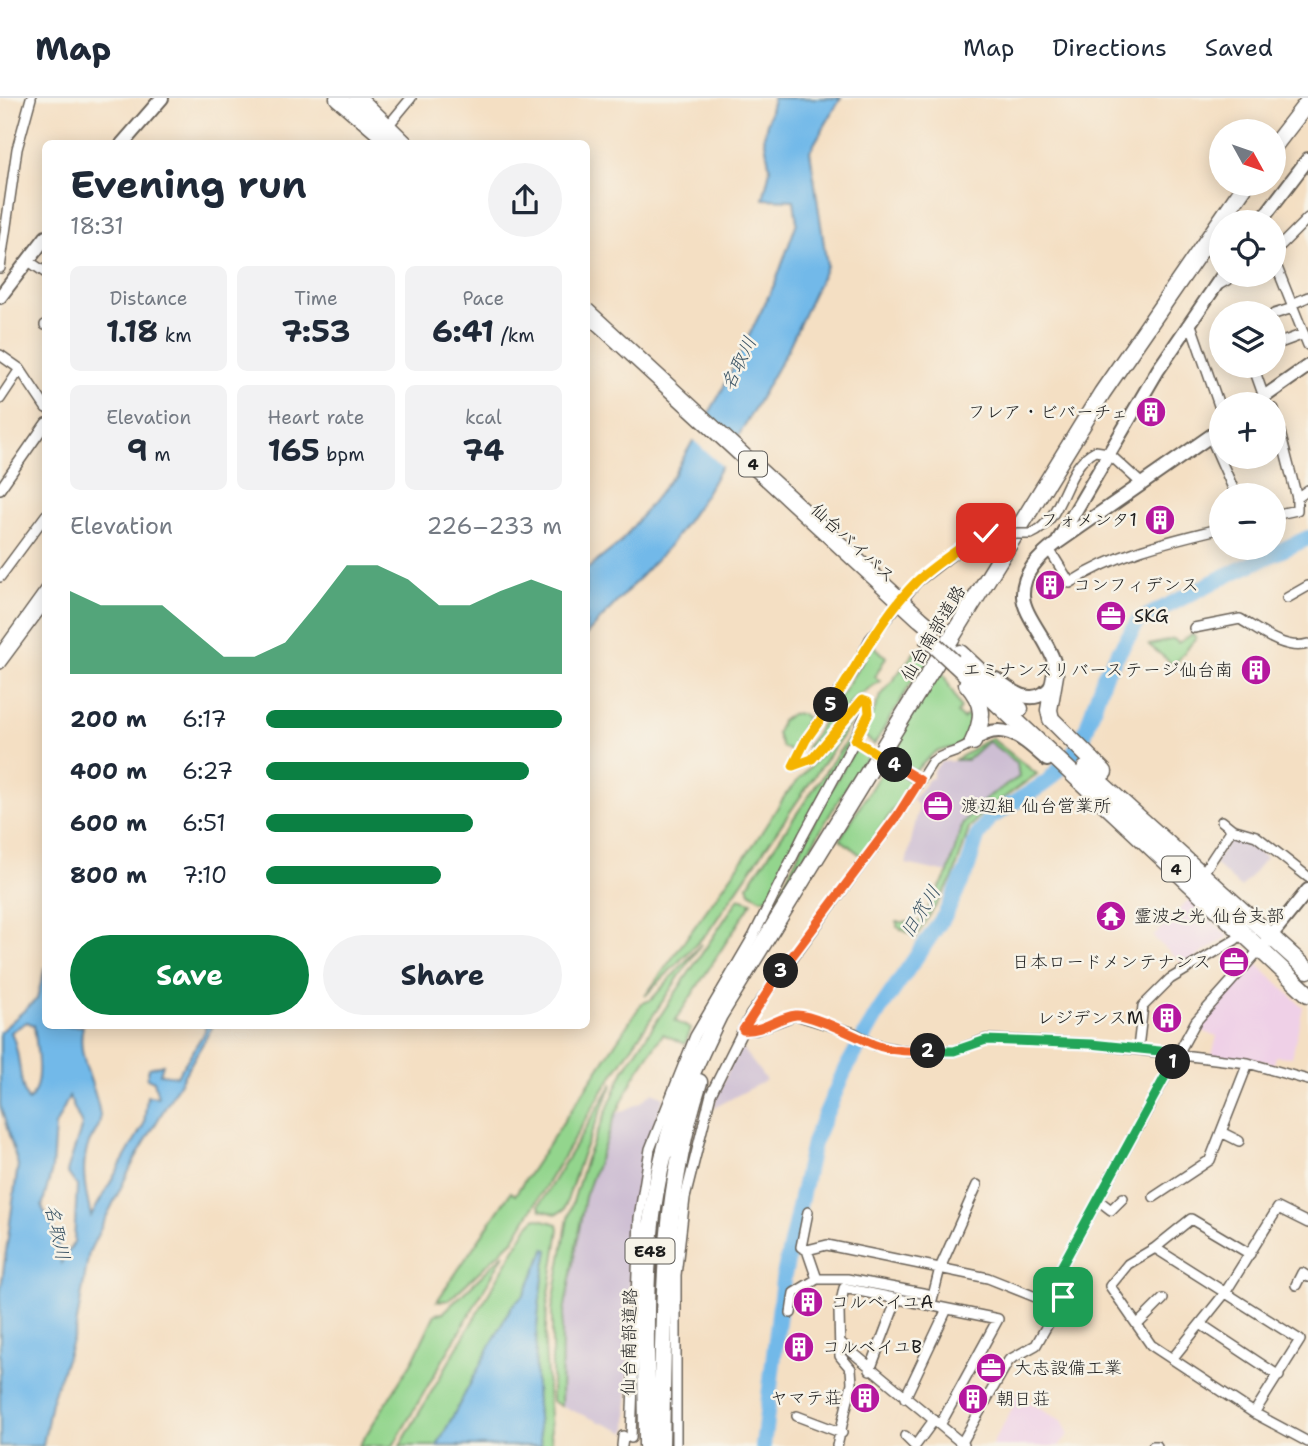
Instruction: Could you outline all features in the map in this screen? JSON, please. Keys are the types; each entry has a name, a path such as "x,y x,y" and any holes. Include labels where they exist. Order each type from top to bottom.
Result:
{"highway":[{"path":"338,98 385,136"},
{"path":"358,98 385,136"},
{"path":"1286,130 1308,102"},
{"name":"仙台南部道路","path":"647,1446 650,1248 663,1155 695,1063 719,1015 1102,393 1238,196"},
{"name":"仙台バイパス","path":"590,315 916,621 1096,785"},
{"name":"仙台バイパス","path":"590,327 916,621"},
{"path":"959,660 960,677 981,705 982,720 973,742"},
{"path":"1050,743 1049,710 1055,676"},
{"name":"4","path":"1096,785 1142,818 1203,873 1267,942 1308,994"},
{"name":"4","path":"1096,785 1160,854 1244,932 1267,942 1308,970"},
{"name":"仙台南部道路","path":"662,1446 667,1239 677,1159 704,1066 750,965"}],"street":[{"path":"0,268 17,149 32,98"},
{"path":"125,140 162,98"},
{"path":"385,136 411,98"},
{"path":"1269,210 1307,161"},
{"path":"1286,240 1308,218"},
{"path":"0,297 4,282 42,242"},
{"path":"27,260 42,270"},
{"path":"959,660 1021,695 1034,698 1041,695 1055,676 1055,663 1023,598 1029,572 1053,546 1108,453 1214,287"},
{"path":"1285,287 1308,345"},
{"path":"1286,309 1308,297"},
{"path":"1190,322 1214,392"},
{"path":"1286,341 1304,334"},
{"path":"0,355 20,369 42,402"},
{"path":"1278,392 1308,366"},
{"path":"0,399 20,369"},
{"path":"0,489 42,429"},
{"path":"1053,546 1209,437"},
{"path":"626,1440 639,1218 650,1149 695,1036 754,935 803,836 858,742 869,713 868,702 862,700 812,759 793,766 806,740 857,666 870,639 917,582 978,535 1031,534 1040,530 1088,454 1095,451 1108,453 1142,484"},
{"path":"1286,463 1297,498 1297,510 1286,512"},
{"path":"1297,498 1308,489"},
{"path":"0,577 42,520"},
{"path":"1053,546 1070,583 1100,564 1153,545 1209,531"},
{"path":"1287,598 1308,586"},
{"path":"0,653 42,595"},
{"path":"0,664 42,607"},
{"path":"1195,628 1240,620 1273,639 1297,647 1308,644"},
{"path":"676,1446 676,1275 685,1198 711,1094 743,1030 790,957 898,815 917,779 937,758 962,751 991,730 999,730 1023,740 1050,743 1096,785"},
{"path":"858,742 917,779"},
{"path":"1222,821 1232,829 1256,836 1308,877"},
{"path":"1203,873 1232,829"},
{"path":"841,1343 962,1445 1009,1360 1036,1345 1063,1297 1059,1271 1202,1013 1267,942 1308,890"},
{"path":"1138,1048 1143,1006 1170,979 1244,932"},
{"path":"743,1030 756,1030 796,1015 854,1033 875,1045 909,1052 954,1051 986,1040 1138,1048 1248,1063 1308,1080"},
{"path":"1154,1197 1210,1160 1248,1063"},
{"path":"1221,1132 1239,1141"},
{"path":"933,1297 939,1269 977,1185"},
{"path":"1098,1200 1111,1210 1124,1198"},
{"path":"1172,1359 1202,1325 1278,1208 1308,1223"},
{"path":"808,1212 801,1247 808,1251 816,1276"},
{"path":"1250,1254 1191,1219 1155,1248 1128,1264 1110,1286 1152,1345 1254,1413 1308,1442"},
{"path":"808,1251 827,1245 988,1278 1043,1300"},
{"path":"1155,1248 1300,1340 1254,1413"},
{"path":"1296,1285 1302,1273 1308,1277"},
{"path":"790,1313 794,1293 816,1276 847,1279 933,1297 947,1309 998,1319 937,1422 915,1446 905,1436"},
{"path":"837,1446 852,1383 851,1369 840,1356 839,1311 844,1288 897,1298 933,1297"},
{"path":"870,1370 897,1298"},
{"path":"1137,1325 1163,1299"},
{"path":"905,1398 947,1309"},
{"path":"1202,1325 1279,1376"},
{"path":"797,1416 810,1425 842,1433"}],"shaded area":[{"path":"988,740 1017,763 1019,777 986,798 963,825 948,873 906,864 919,807 913,799 929,779 933,778 933,771 941,762 967,760"},
{"path":"1234,833 1250,837 1261,846 1258,851 1266,858 1241,888 1214,863"},
{"path":"1189,899 1228,936 1184,965 1153,937"},
{"path":"1255,962 1303,1007 1292,1057 1276,1056 1273,1066 1269,1062 1212,1056 1217,1036 1195,1029 1203,1015"},
{"path":"740,1045 766,1080 712,1109 729,1069"},
{"path":"653,1092 664,1097 651,1137 636,1212 629,1292 627,1433 561,1406 562,1323 585,1197 616,1114 640,1103"},
{"path":"1000,1386 1062,1421 1069,1434 1059,1446 991,1446 1014,1406 995,1395"}],"green space":[{"path":"1193,634 1196,638 1174,665 1149,645 1174,639 1178,643"},
{"path":"873,645 886,657 875,677 880,681 854,699 806,754 807,747"},
{"path":"917,649 922,649 931,660 925,671 920,668 874,745 863,734 880,697"},
{"path":"940,668 961,708 957,713 963,719 967,715 976,724 963,745 935,752 915,771 888,755"},
{"path":"859,711 708,932 645,996 756,841 786,794"},
{"path":"791,714 802,714 812,722 793,752 782,747 777,734 781,721"},
{"path":"860,721 769,897 762,899 750,892 748,885"},
{"path":"991,738 1037,774 981,814 969,829 953,878 916,937 897,927 897,922 920,922 948,873 962,825 986,798 1019,777 1017,763 988,741 967,760 954,760"},
{"path":"860,748 870,755 848,784 761,931 824,801 855,749"},
{"path":"886,764 911,779 911,783 862,856 840,839"},
{"path":"739,898 752,902 675,1021 691,1029 685,1044 663,1034 634,1077 616,1114 585,1197 562,1323 561,1406 552,1401 552,1310 568,1218 586,1159 624,1070"},
{"path":"701,944 605,1087 514,1239 449,1300 437,1301 511,1192 515,1195 642,1003 651,1000"},
{"path":"613,1083 582,1155 564,1210 556,1214 541,1210 539,1205"},
{"path":"536,1218 558,1224 559,1229 547,1307 545,1348 552,1446 541,1446 536,1395 537,1325 548,1250 524,1295 511,1308 437,1446 400,1446 528,1226"},
{"path":"505,1253 393,1446 359,1446 413,1360 435,1314 443,1313"}],"water":[{"name":"名取川","path":"773,98 841,98 810,151 827,265 788,349 705,495 670,545 590,631 590,567 620,543 674,474 720,394 776,281 797,222 794,200 763,199 770,170 764,136"},
{"path":"42,979 42,1029 82,1029 84,1060 100,1116 84,1163 91,1216 144,1124 147,1096 158,1097 154,1081 147,1078 149,1068 163,1064 160,1074 177,1076 205,1029 211,1029 135,1159 89,1252 75,1333 51,1402 43,1446 0,1446 0,1295 18,1165 0,1105 0,1032 37,999","holes":["27,1022 34,1025 38,1076 28,1101 11,1032","69,1097 82,1125 67,1172 77,1186 74,1242 61,1263 57,1235 42,1207 52,1169 55,1126"]},
{"path":"545,1249 548,1250 536,1348 536,1395 541,1446 437,1446 511,1307 524,1295"}],"pier":[{"path":"705,413 738,443 724,468 691,438"}],"waterway":[{"name":"旧笊川","path":"763,1446 783,1280 813,1143 844,1072 879,1011 945,915 967,870 977,837 990,818 1047,782 1069,759 1083,739 1104,676 1138,621 1221,578 1308,538"}],"place":[{"name":"フレア・ビバーチェ","path":"1151,412"},
{"name":"フォメンタ1","path":"1160,520"},
{"name":"コンフィデンス","path":"1050,585"},
{"name":"SKG","path":"1111,616"},
{"name":"エミナンスリバーステージ仙台南","path":"1256,670"},
{"name":"渡辺組 仙台営業所","path":"938,806"},
{"name":"霊波之光 仙台支部","path":"1111,916"},
{"name":"日本ロードメンテナンス","path":"1234,962"},
{"name":"レジデンスM","path":"1167,1018"},
{"name":"コルベイユA","path":"808,1302"},
{"name":"コルベイユB","path":"799,1347"},
{"name":"大志設備工業","path":"991,1368"},
{"name":"ヤマテ荘","path":"865,1398"},
{"name":"朝日荘","path":"973,1399"}],"route":[{"path":"986,533 978,535 917,582 870,639 857,666 806,740 793,766 812,759 862,700 868,702 869,713 855,740 920,780 898,815 790,957 743,1030 756,1030 796,1015 854,1033 875,1045 909,1052 954,1051 986,1040 1036,1040 1179,1053 1059,1271 1063,1297"}]}
